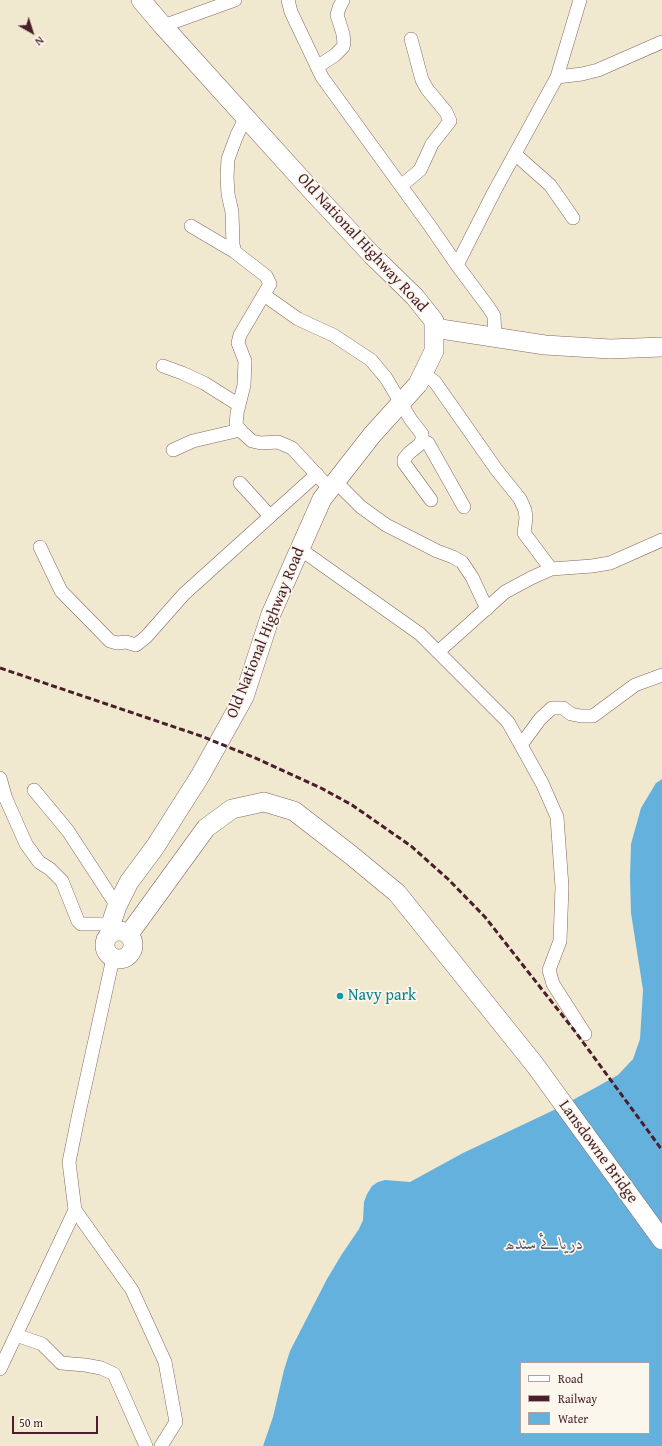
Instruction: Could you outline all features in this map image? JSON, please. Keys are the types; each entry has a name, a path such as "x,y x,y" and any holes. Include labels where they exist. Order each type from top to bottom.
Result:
{"main road":[{"path":"131,0 163,26"},
{"name":"Old National Highway Road","path":"117,924 129,882 155,847 200,776 244,697 271,614 322,499 372,435 418,384 434,351 434,321 415,297 372,255 163,26 142,0"},
{"path":"434,328 545,345 603,349 662,347"},
{"name":"Lansdowne Bridge","path":"117,924 206,828 232,810 264,802 294,811 397,893 535,1065 662,1240"},
{"path":"113,958 106,952 106,938 117,924"}],"street":[{"path":"163,26 236,0"},
{"path":"288,0 291,12 322,77 489,308 494,316 495,337"},
{"path":"317,67 335,55 343,47 343,34 338,15 339,8 343,0"},
{"path":"457,265 557,77 580,0"},
{"path":"401,186 420,170 432,144 450,121 446,112 427,89 422,80 411,39"},
{"path":"557,77 582,74 598,70 662,42"},
{"path":"235,252 232,212 226,177 228,159 246,117"},
{"path":"515,154 550,185 573,218"},
{"path":"191,226 235,252 266,276 270,284 240,335 238,343 245,361 244,385 236,425 252,441 261,443 278,442 292,448 317,474 386,525 462,562 472,577 487,608"},
{"path":"264,295 298,319 333,335 371,360 386,378 402,402 411,420 422,434 422,440 404,459 404,463 432,500"},
{"path":"163,366 204,383 240,405"},
{"path":"423,373 435,382 520,500 525,510 526,518 524,533 551,568"},
{"path":"174,450 193,441 240,430"},
{"path":"422,440 428,443 464,507"},
{"path":"40,547 61,591 110,641 117,643 126,642 136,645 146,637 184,594 317,474"},
{"path":"240,483 270,516"},
{"path":"438,652 505,592 530,578 551,568 592,566 610,563 662,540"},
{"path":"300,549 420,634 508,722 542,783 557,817 562,887 560,941 550,966 550,977 585,1034"},
{"path":"521,745 540,719 552,708 562,708 571,714 581,716 593,716 635,686 662,675"},
{"path":"0,778 6,799 26,844 39,862 50,868 62,881 78,921 81,924 117,924 68,831 34,790"},
{"path":"113,958 69,1162 75,1210 132,1290 165,1362 176,1422 161,1446"},
{"path":"1,1364 75,1210"},
{"path":"16,1335 42,1344 61,1362 101,1368 114,1374 146,1446"}],"water":[{"name":"دریائے سندھ","path":"662,779 662,1446 263,1446 273,1417 290,1351 327,1279 359,1229 363,1220 364,1202 372,1186 385,1180 410,1182 463,1153 554,1110 593,1089 618,1075 633,1059 640,1039 643,990 631,913 631,844 641,808 656,783"}],"railway":[{"path":"0,668 201,736 253,757 321,788 352,805 411,846 448,879 485,917 577,1034 662,1150"}],"place":[{"name":"Navy park","path":"340,996"}]}
